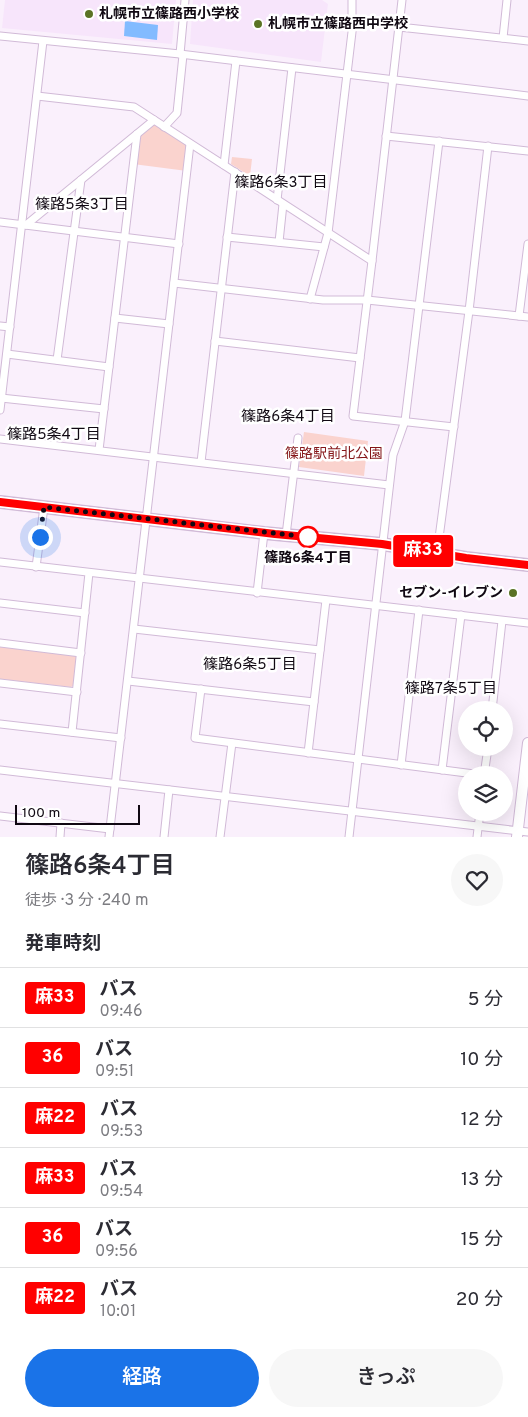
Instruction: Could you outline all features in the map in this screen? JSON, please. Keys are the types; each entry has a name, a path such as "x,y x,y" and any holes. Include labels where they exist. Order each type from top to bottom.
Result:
{"main road":[{"path":"0,502 264,533 382,544 466,558 528,565"},
{"path":"521,833 528,743"}],"street":[{"path":"164,127 177,113 184,0"},
{"path":"310,299 328,233 352,32 352,0"},
{"path":"402,0 353,416 454,427"},
{"path":"504,38 507,0"},
{"path":"399,27 528,41"},
{"path":"0,36 181,54 528,96"},
{"path":"0,410 24,225 43,41"},
{"path":"224,165 236,61"},
{"path":"279,242 280,202 292,68"},
{"path":"37,96 134,107 372,261"},
{"path":"24,225 154,120"},
{"path":"99,450 137,134"},
{"path":"386,136 528,150"},
{"path":"349,837 389,485 393,455 405,421 439,141"},
{"path":"109,837 190,144"},
{"path":"437,553 469,311 488,146"},
{"path":"201,462 235,172"},
{"path":"57,360 81,180"},
{"path":"0,222 179,244"},
{"path":"227,236 324,247"},
{"path":"520,316 528,244"},
{"path":"174,283 310,299 367,300 528,318"},
{"path":"115,318 169,324"},
{"path":"0,326 10,328"},
{"path":"215,341 360,358"},
{"path":"7,354 109,367"},
{"path":"1,398 104,409"},
{"path":"286,535 298,438"},
{"path":"0,439 389,485"},
{"path":"36,567 44,507"},
{"path":"257,593 264,533"},
{"path":"0,562 528,623"},
{"path":"72,732 89,573"},
{"path":"308,753 326,600"},
{"path":"0,603 85,613"},
{"path":"401,765 419,610"},
{"path":"442,770 461,615"},
{"path":"493,701 502,621"},
{"path":"134,629 320,650"},
{"path":"0,643 81,653"},
{"path":"128,681 314,702"},
{"path":"0,683 76,692"},
{"path":"201,689 195,738 458,772"},
{"path":"0,724 121,738"},
{"path":"220,837 232,743"},
{"path":"0,770 478,826 521,833"},
{"path":"164,837 170,790"},
{"path":"0,816 110,829"},
{"path":"477,837 479,821"},
{"path":"60,837 61,823"}],"shaded area":[{"name":"札幌市立篠路西小学校","path":"5,0 176,0 172,44 2,28"},
{"name":"札幌市立篠路西中学校","path":"193,0 322,0 328,4 321,62 190,44"}],"green space":[{"path":"154,120 190,144 187,171 133,164 137,134"},
{"path":"232,157 252,159 250,176 231,164"},
{"name":"篠路駅前北公園","path":"304,432 368,441 364,476 299,467"},
{"path":"0,647 75,656 77,658 74,685 71,687 0,679"}],"water":[{"path":"125,21 158,25 157,40 124,36"}],"bus line":[{"name":"麻33","path":"0,502 275,534 382,544 466,558 528,565"}],"place":[{"name":"札幌市立篠路西小学校","path":"89,14"},
{"name":"札幌市立篠路西中学校","path":"258,24"},
{"name":"篠路6条4丁目","path":"308,537"},
{"name":"セブン-イレブン","path":"513,593"}],"district":[{"name":"篠路6条3丁目","path":"281,183"},
{"name":"篠路5条3丁目","path":"82,205"},
{"name":"篠路6条4丁目","path":"288,417"},
{"name":"篠路5条4丁目","path":"54,435"},
{"name":"篠路6条5丁目","path":"250,665"},
{"name":"篠路7条5丁目","path":"451,689"}],"route":[{"path":"40,537 44,507 308,537"}]}
